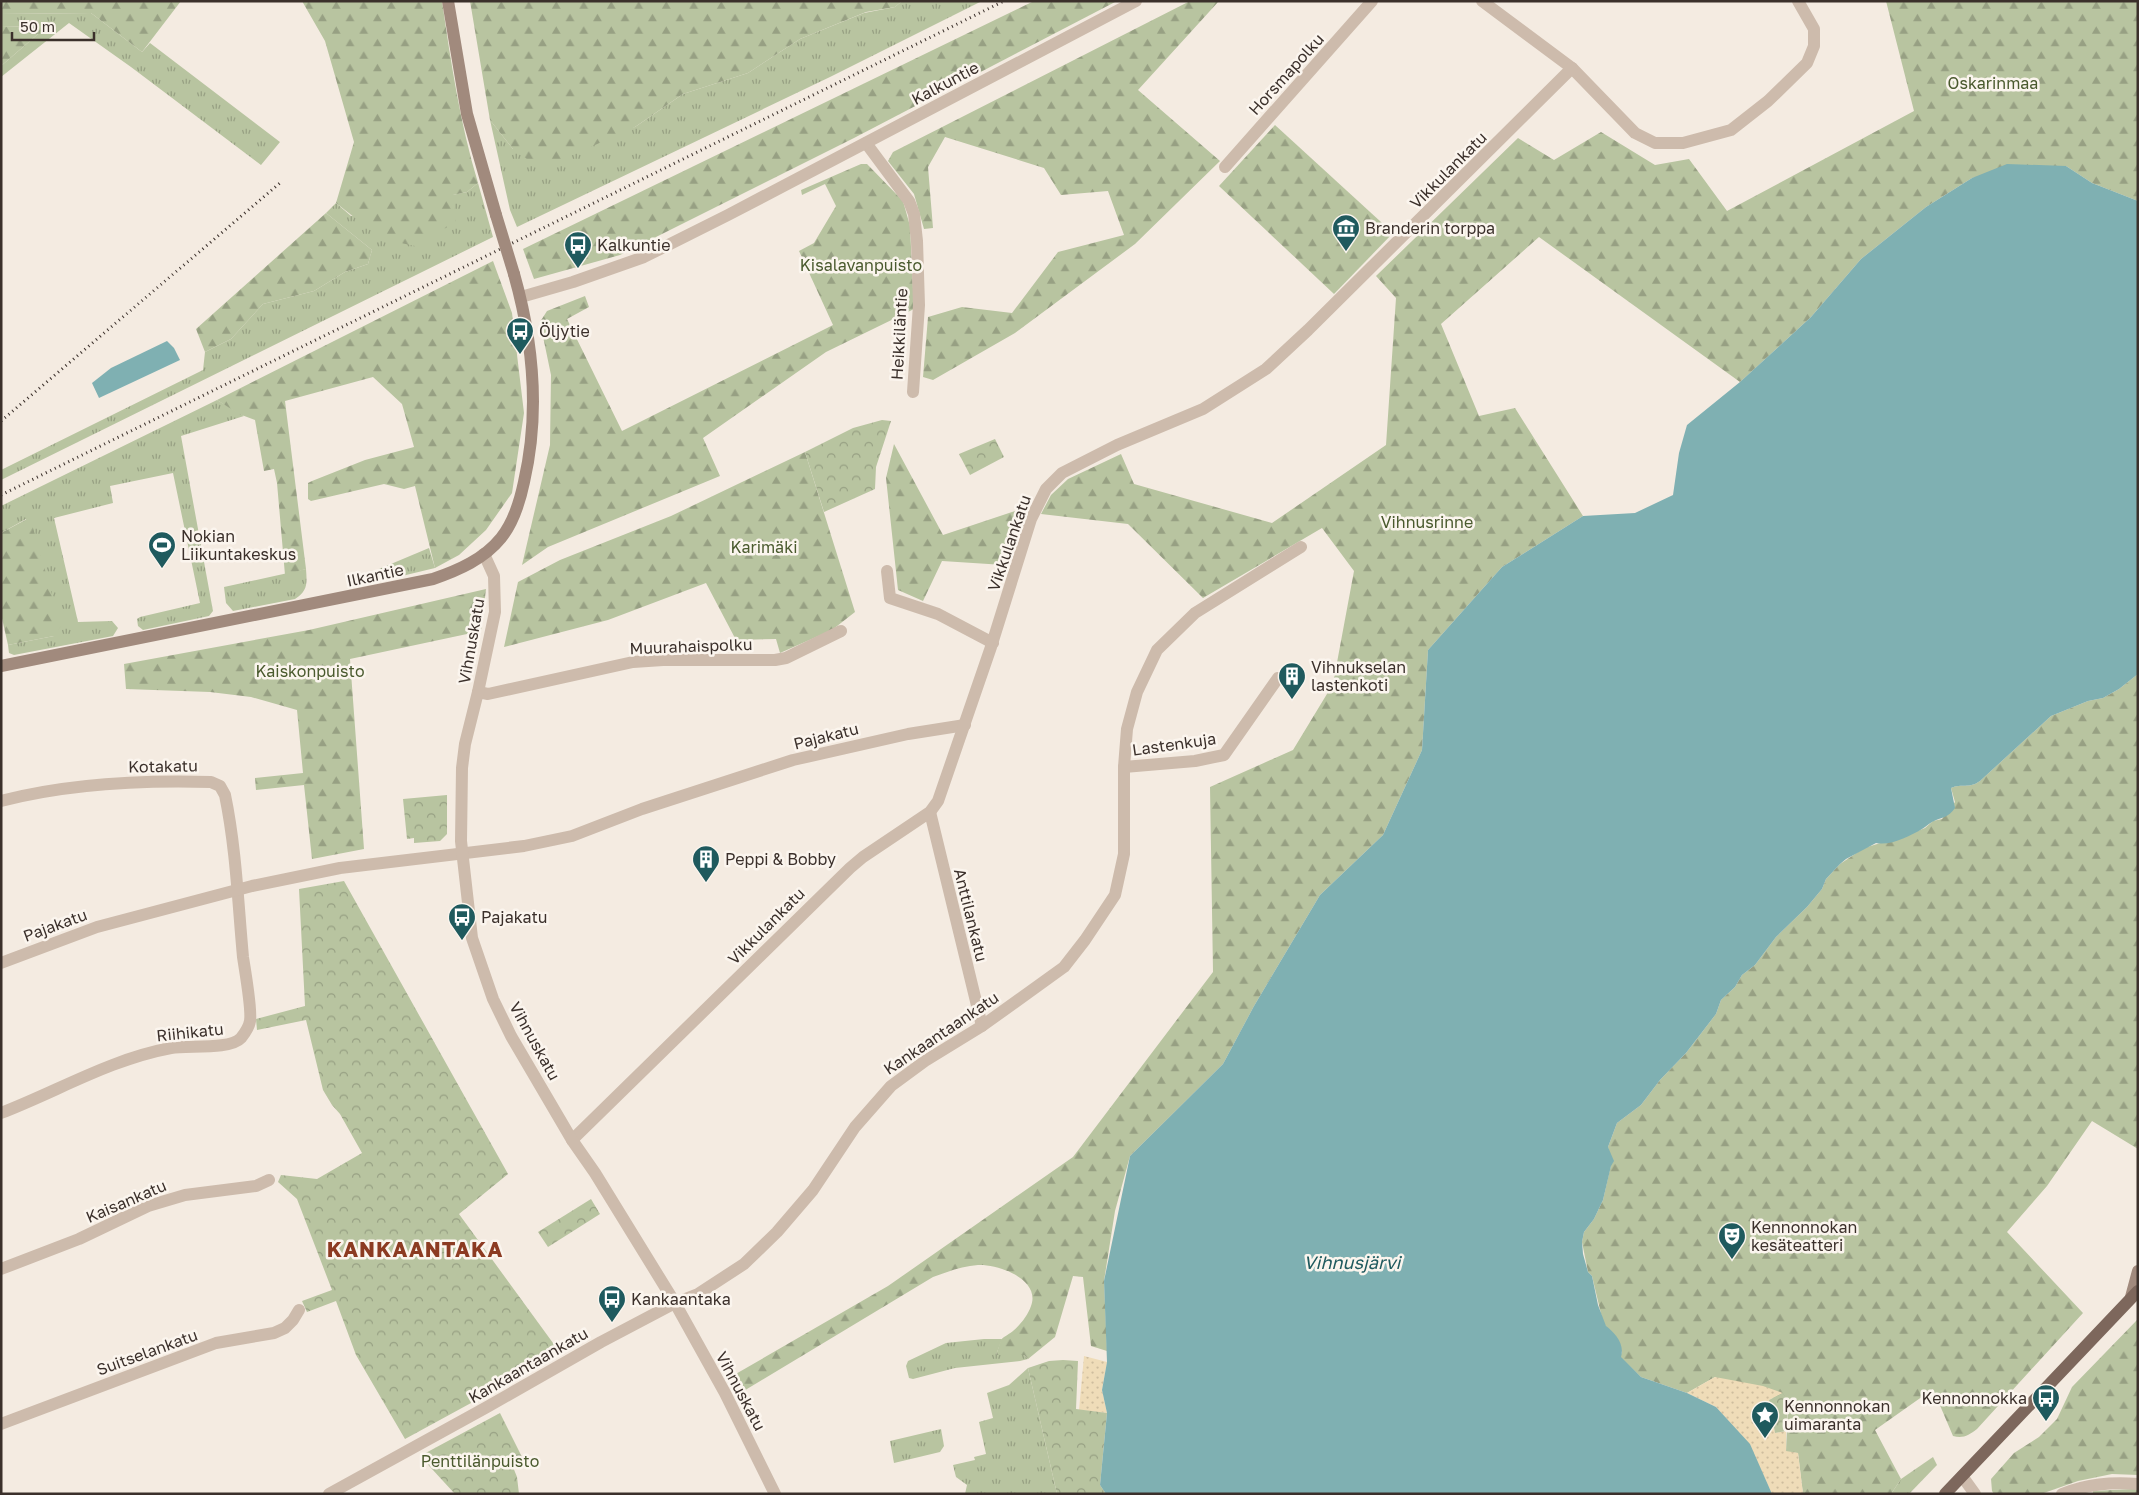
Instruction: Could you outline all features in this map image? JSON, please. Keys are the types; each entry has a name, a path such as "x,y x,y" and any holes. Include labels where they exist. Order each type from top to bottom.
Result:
{"main road":[{"path":"448,1 467,114 521,297"},
{"name":"Ilkantie","path":"1,666 433,579 464,567 484,554 501,538 514,515 521,497 530,457 533,381 521,297"},
{"path":"1945,1494 2134,1294 2138,1271"}],"street":[{"name":"Kalkuntie","path":"521,297 573,282 644,257 728,216 1136,1"},
{"name":"Horsmapolku","path":"1225,167 1372,1"},
{"path":"1482,1 1572,68 1636,133 1655,143 1685,143 1731,130 1768,101 1806,63 1814,46 1814,29 1798,1"},
{"name":"Vikkulankatu","path":"572,1140 850,868 863,857 930,812 938,801 965,725 1031,519 1038,503 1052,481 1087,459 1203,409 1266,369 1328,311 1572,68"},
{"name":"Heikkiläntie","path":"866,143 909,201 914,214 917,240 919,305 912,392"},
{"name":"Kankaantaankatu","path":"329,1494 601,1342 675,1303 698,1294 744,1264 777,1232 813,1190 855,1127 891,1086 925,1061 982,1026 1064,967 1085,940 1115,895 1124,854 1124,767 1127,729 1136,692 1157,650 1195,613 1301,547"},
{"name":"Vihnuskatu","path":"484,554 494,576 496,594 462,768 462,852 472,938 494,999 511,1036 572,1140 594,1171 675,1303 725,1393 775,1494"},
{"path":"887,572 890,598 938,614 992,643"},
{"name":"Muurahaispolku","path":"478,692 488,694 633,662 663,660 775,660 786,658 841,631"},
{"name":"Lastenkuja","path":"1124,767 1195,761 1224,756 1278,678"},
{"name":"Pajakatu","path":"1,963 97,928 237,890 340,868 524,846 572,836 642,809 793,760 908,734 965,725"},
{"name":"Kotakatu","path":"1,801 88,785 148,782 211,782 220,786 225,795 236,864 237,890"},
{"name":"Anttilankatu","path":"930,812 982,1026"},
{"name":"Riihikatu","path":"1,1113 125,1060 177,1047 231,1044 240,1040 250,1020 237,890"},
{"name":"Kaisankatu","path":"1,1270 79,1239 148,1206 185,1195 256,1186 269,1180"},
{"name":"Suitselankatu","path":"1,1424 216,1343 274,1333 285,1328 299,1310"},
{"path":"1962,1476 1975,1494"},
{"path":"2062,1494 2098,1483 2138,1484"}],"green space":[{"path":"1,1 181,1 142,52 91,13 1,14"},
{"path":"302,1 442,1 461,115 478,183 467,192 453,195 456,222 415,246 382,239 336,203 354,142 325,41"},
{"path":"470,1 902,1 895,7 866,12 800,39 748,73 683,94 635,127 557,162 531,162 513,149 490,120"},
{"path":"902,1 982,1 830,77 517,227 510,210 490,120 513,149 635,127 683,94 748,73 800,39 864,13 895,7"},
{"path":"1034,1 1117,1 854,138 620,255 534,279 523,249"},
{"path":"1190,1 1219,1 1138,90 1220,161 1135,244 1015,333 933,380 923,377 928,317 962,307 1012,313 1058,252 1124,235 1108,191 1061,195 1044,168 945,137 928,167 933,228 924,229 914,194 888,161 893,152"},
{"path":"1886,1 2138,1 2138,201 2092,183 2066,166 1972,178 1926,207 1861,259 1811,317 1740,382 1539,237 1441,324 1479,416 1515,408 1583,516 1502,567 1428,650 1422,750 1383,835 1320,895 1254,1006 1223,1064 1130,1156 1115,1211 1104,1281 1107,1351 1091,1346 1083,1277 1073,1276 1055,1337 1028,1359 1024,1355 996,1355 1001,1340 1012,1332 1026,1316 1031,1306 1032,1296 1030,1288 1016,1275 996,1267 978,1265 933,1277 737,1395 727,1379 888,1286 1073,1157 1213,972 1210,787 1293,750 1333,684 1354,571 1322,528 1203,598 1128,524 1041,514 1051,495 1068,479 1121,454 1134,484 1272,523 1386,445 1396,298 1376,276 1518,138 1554,160 1601,132 1655,165 1689,159 1727,211 1914,111"},
{"path":"91,13 142,52 150,43 280,142 261,165 69,23 1,77 1,66 38,34 38,26 1,27 1,14"},
{"path":"38,26 38,34 1,66 1,27"},
{"path":"1275,125 1393,233 1334,294 1219,186"},
{"name":"Kisalavanpuisto","path":"861,164 867,164 903,201 910,226 914,309 826,352 703,438 720,476 548,547 522,565 550,445 551,375 540,322 547,311 585,296 589,307 567,319 622,431 833,325 799,251 814,243 836,206 825,184 802,195 801,190"},
{"path":"478,183 493,237 1,480 1,470 203,370 205,352 231,339 263,304 314,291 345,272 368,264 372,250 326,213 336,203 351,216 467,192"},
{"path":"326,213 372,250 368,264 345,272 314,291 263,304 231,339 205,352 196,329"},
{"path":"493,261 512,313 524,413 512,493 486,530 459,555 435,568 415,486 404,489 384,484 311,501 308,499 308,483 312,481 365,460 414,447 402,404 373,377 285,401 306,569 285,575 277,483 274,469 264,471 255,420 239,414 217,400"},
{"path":"217,400 244,416 181,436 213,611 209,616 143,630 138,626 137,619 140,617 200,603 173,473 110,486 113,503 54,518 78,622 112,621 118,628 113,636 14,655 9,653 8,645 54,636 26,519 1,533 1,506"},
{"path":"882,420 891,421 876,467 875,489 824,512 805,452 853,428"},
{"path":"995,439 1004,457 970,475 959,454"},
{"path":"894,444 943,535 1024,508 1004,565 942,561 923,601 898,590 886,478"},
{"name":"Karimäki","path":"805,452 855,612 832,630 780,653 776,639 736,640 706,583 608,620 504,647 518,582 560,560 671,516"},
{"path":"27,519 33,528 61,626 54,636 8,645 1,614 1,533"},
{"path":"429,548 435,568 377,582 372,575 379,569"},
{"path":"306,569 306,586 295,599 233,611 226,603 224,587"},
{"name":"Kaiskonpuisto","path":"486,589 481,631 350,659 364,849 312,859 304,785 256,790 255,778 303,773 297,710 251,697 210,692 126,689 124,664 309,630"},
{"path":"2138,674 2138,1149 2092,1121 2047,1186 2007,1232 2083,1313 1977,1429 1969,1435 1963,1437 1953,1436 1933,1389 1875,1430 1901,1479 1891,1494 1803,1494 1798,1453 1786,1452 1788,1404 1715,1377 1687,1393 1641,1377 1620,1357 1622,1352 1603,1322 1592,1276 1588,1272 1582,1242 1584,1232 1594,1219 1603,1200 1611,1165 1608,1147 1617,1123 1641,1105 1660,1080 1686,1053 1716,1014 1721,1000 1735,987 1742,975 1755,965 1776,937 1807,907 1822,889 1826,879 1840,864 1864,848 1910,834 1925,828 1933,821 1942,819 1955,802 1951,788 1972,785 1980,781 2051,716 2088,701 2103,698 2119,689"},
{"path":"447,795 447,834 440,841 414,843 414,838 407,839 403,799"},
{"path":"344,881 508,1174 459,1214 561,1354 405,1439 356,1355 336,1301 307,1312 302,1301 332,1290 297,1199 278,1182 281,1175 317,1179 362,1153 340,1114 323,1090 306,1020 257,1030 256,1019 305,1006 299,889"},
{"path":"591,1199 600,1214 548,1247 538,1232"},
{"path":"2138,1319 2138,1475 2112,1474 2078,1481 2041,1494 1994,1494 1991,1479 2014,1453 2039,1437 2057,1419 2072,1387"},
{"path":"1002,1339 996,1355 1024,1355 1028,1359 955,1368 913,1379 909,1378 906,1366 908,1361 946,1343"},
{"path":"1049,1361 1078,1361 1076,1409 1107,1413 1100,1485 1106,1494 1057,1494 1028,1368"},
{"path":"1028,1368 1057,1494 965,1494 967,1485 956,1477 953,1465 975,1460 974,1457 986,1454 979,1422 993,1418 987,1393 1009,1385"},
{"path":"1783,1393 1788,1403 1786,1431 1775,1433 1769,1400"},
{"name":"Penttilänpuisto","path":"500,1413 525,1463 513,1467 517,1477 519,1494 455,1494 420,1456"},
{"path":"941,1429 944,1446 940,1452 894,1463 890,1441"},
{"path":"1933,1457 1937,1465 1909,1494 1891,1494 1901,1479"},
{"path":"2138,1489 2138,1494 2093,1494 2093,1491"}],"sand":[{"path":"1084,1356 1107,1362 1102,1390 1107,1413 1079,1410"},
{"name":"Kennonnokan uimaranta","path":"1715,1377 1763,1386 1783,1393 1769,1400 1775,1433 1786,1431 1786,1451 1798,1453 1803,1494 1772,1494 1749,1444 1716,1407 1687,1393"}],"water":[{"name":"Vihnusjärvi","path":"2007,164 2066,166 2092,183 2138,201 2138,674 2119,689 2103,698 2088,701 2051,716 1980,781 1972,785 1951,788 1955,808 1947,816 1900,840 1882,844 1876,843 1840,864 1826,879 1822,889 1807,907 1776,937 1755,965 1742,975 1735,987 1721,1000 1716,1014 1686,1053 1660,1080 1641,1105 1617,1123 1608,1147 1614,1161 1611,1166 1603,1200 1594,1219 1584,1232 1582,1242 1583,1254 1588,1272 1592,1276 1598,1305 1606,1326 1616,1335 1620,1343 1622,1348 1621,1357 1641,1377 1687,1393 1716,1407 1750,1444 1772,1494 1106,1494 1100,1485 1107,1413 1102,1390 1107,1362 1104,1281 1130,1156 1223,1064 1254,1006 1320,895 1383,835 1422,750 1428,650 1502,567 1583,516 1635,513 1673,495 1679,453 1687,425 1740,382 1811,317 1861,259 1926,207 1972,178"},
{"path":"167,341 174,348 180,360 99,398 92,383 111,368"}],"railway":[{"path":"1,495 1004,1"},
{"path":"1,421 280,183"}],"place":[{"name":"Branderin torppa","path":"1346,252"},
{"name":"Kalkuntie","path":"578,269"},
{"name":"Öljytie","path":"520,355"},
{"name":"Nokian Liikuntakeskus","path":"162,569"},
{"name":"Vihnukselan lastenkoti","path":"1292,700"},
{"name":"Peppi & Bobby","path":"706,883"},
{"name":"Pajakatu","path":"462,941"},
{"name":"Kennonnokan kesäteatteri","path":"1732,1260"},
{"name":"Kankaantaka","path":"612,1323"},
{"name":"Kennonnokka","path":"2046,1422"},
{"name":"Kennonnokan uimaranta","path":"1765,1439"}],"district":[{"name":"KANKAANTAKA","path":"415,1250"}],"park label":[{"name":"Oskarinmaa","path":"1993,83"},
{"name":"Vihnusrinne","path":"1427,522"}]}
